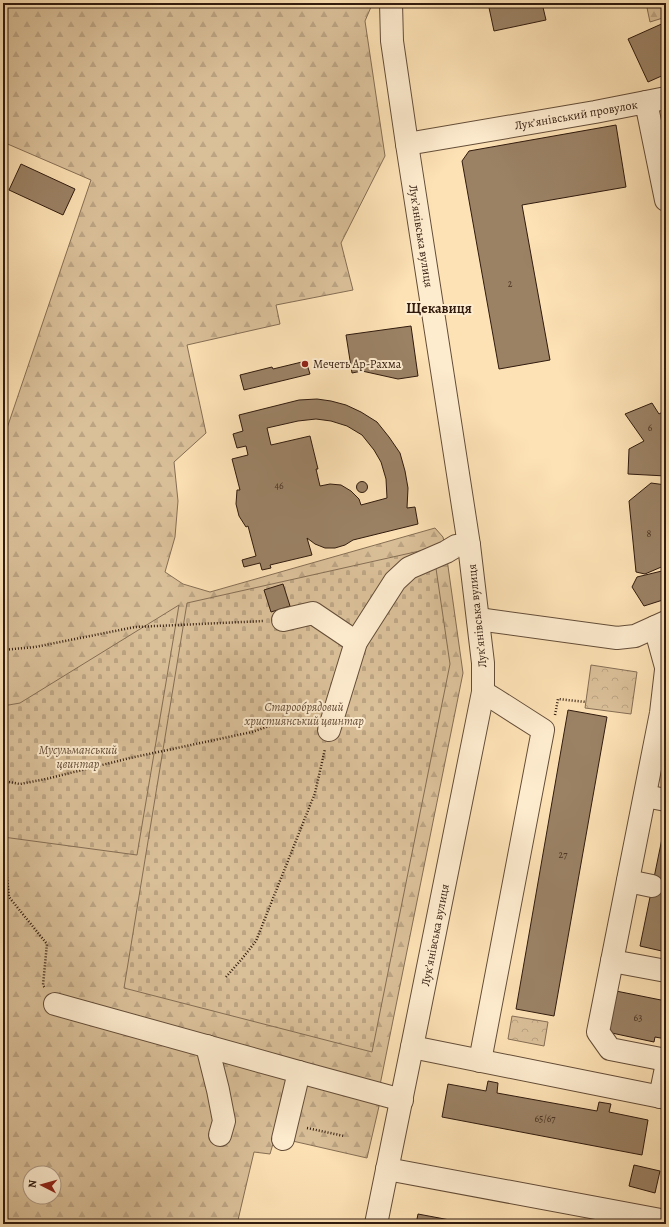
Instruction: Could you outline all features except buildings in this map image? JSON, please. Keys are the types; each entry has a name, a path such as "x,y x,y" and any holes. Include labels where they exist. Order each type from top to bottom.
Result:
{"street":[{"name":"Лукʼянівська вулиця","path":"376,1224 483,692 483,663 469,545 392,41 391,3"},
{"name":"Лукʼянівський провулок","path":"407,144 656,100 666,200"},
{"path":"329,730 356,642 395,581 409,568 456,546 469,545"},
{"path":"283,620 313,614 356,642"},
{"path":"478,619 617,638 635,636 660,625 666,667"},
{"path":"666,670 663,714 645,796 598,1032 610,1049 666,1060"},
{"path":"480,1061 504,961 546,739 543,730 483,692"},
{"path":"645,796 666,800"},
{"path":"628,881 652,886"},
{"path":"612,961 666,971"},
{"path":"54,1004 402,1100"},
{"path":"207,1046 224,1121 220,1135"},
{"path":"412,1047 663,1098 666,1068"},
{"path":"285,1131 299,1072"},
{"path":"388,1169 462,1174 666,1221"}],"path":[{"path":"3,650 35,647 135,627 283,620"},
{"path":"558,699 586,702"},
{"path":"3,781 20,784 46,779 130,758 252,732 290,719 329,730 315,793 256,941 226,977"},
{"path":"3,857 5,859 9,897 48,944 44,985 54,1004"},
{"path":"285,1131 344,1136"}],"green space":[{"path":"3,3 371,3 371,7 365,21 385,156 341,243 353,290 276,305 280,324 187,345 206,433 174,462 178,501 175,537 165,572 183,584 210,592 435,528 443,537 446,552 463,673 380,1085 380,1102 367,1158 275,1137 270,1154 254,1152 238,1220 224,1224 3,1224 3,440 91,180 3,142"},
{"path":"646,3 666,3 666,17 650,22"},
{"name":"Старообрядовий християнський цвинтар","path":"433,548 450,664 372,1052 124,988 187,603"},
{"name":"Мусульманський цвинтар","path":"179,605 137,855 3,837 3,706 20,703"},
{"path":"591,665 637,672 631,714 585,708"},
{"path":"512,1016 548,1022 544,1046 508,1039"}],"place":[{"name":"Мечеть Ар-Рахма","path":"305,364"}],"district":[{"name":"Щекавиця","path":"439,308"}]}
